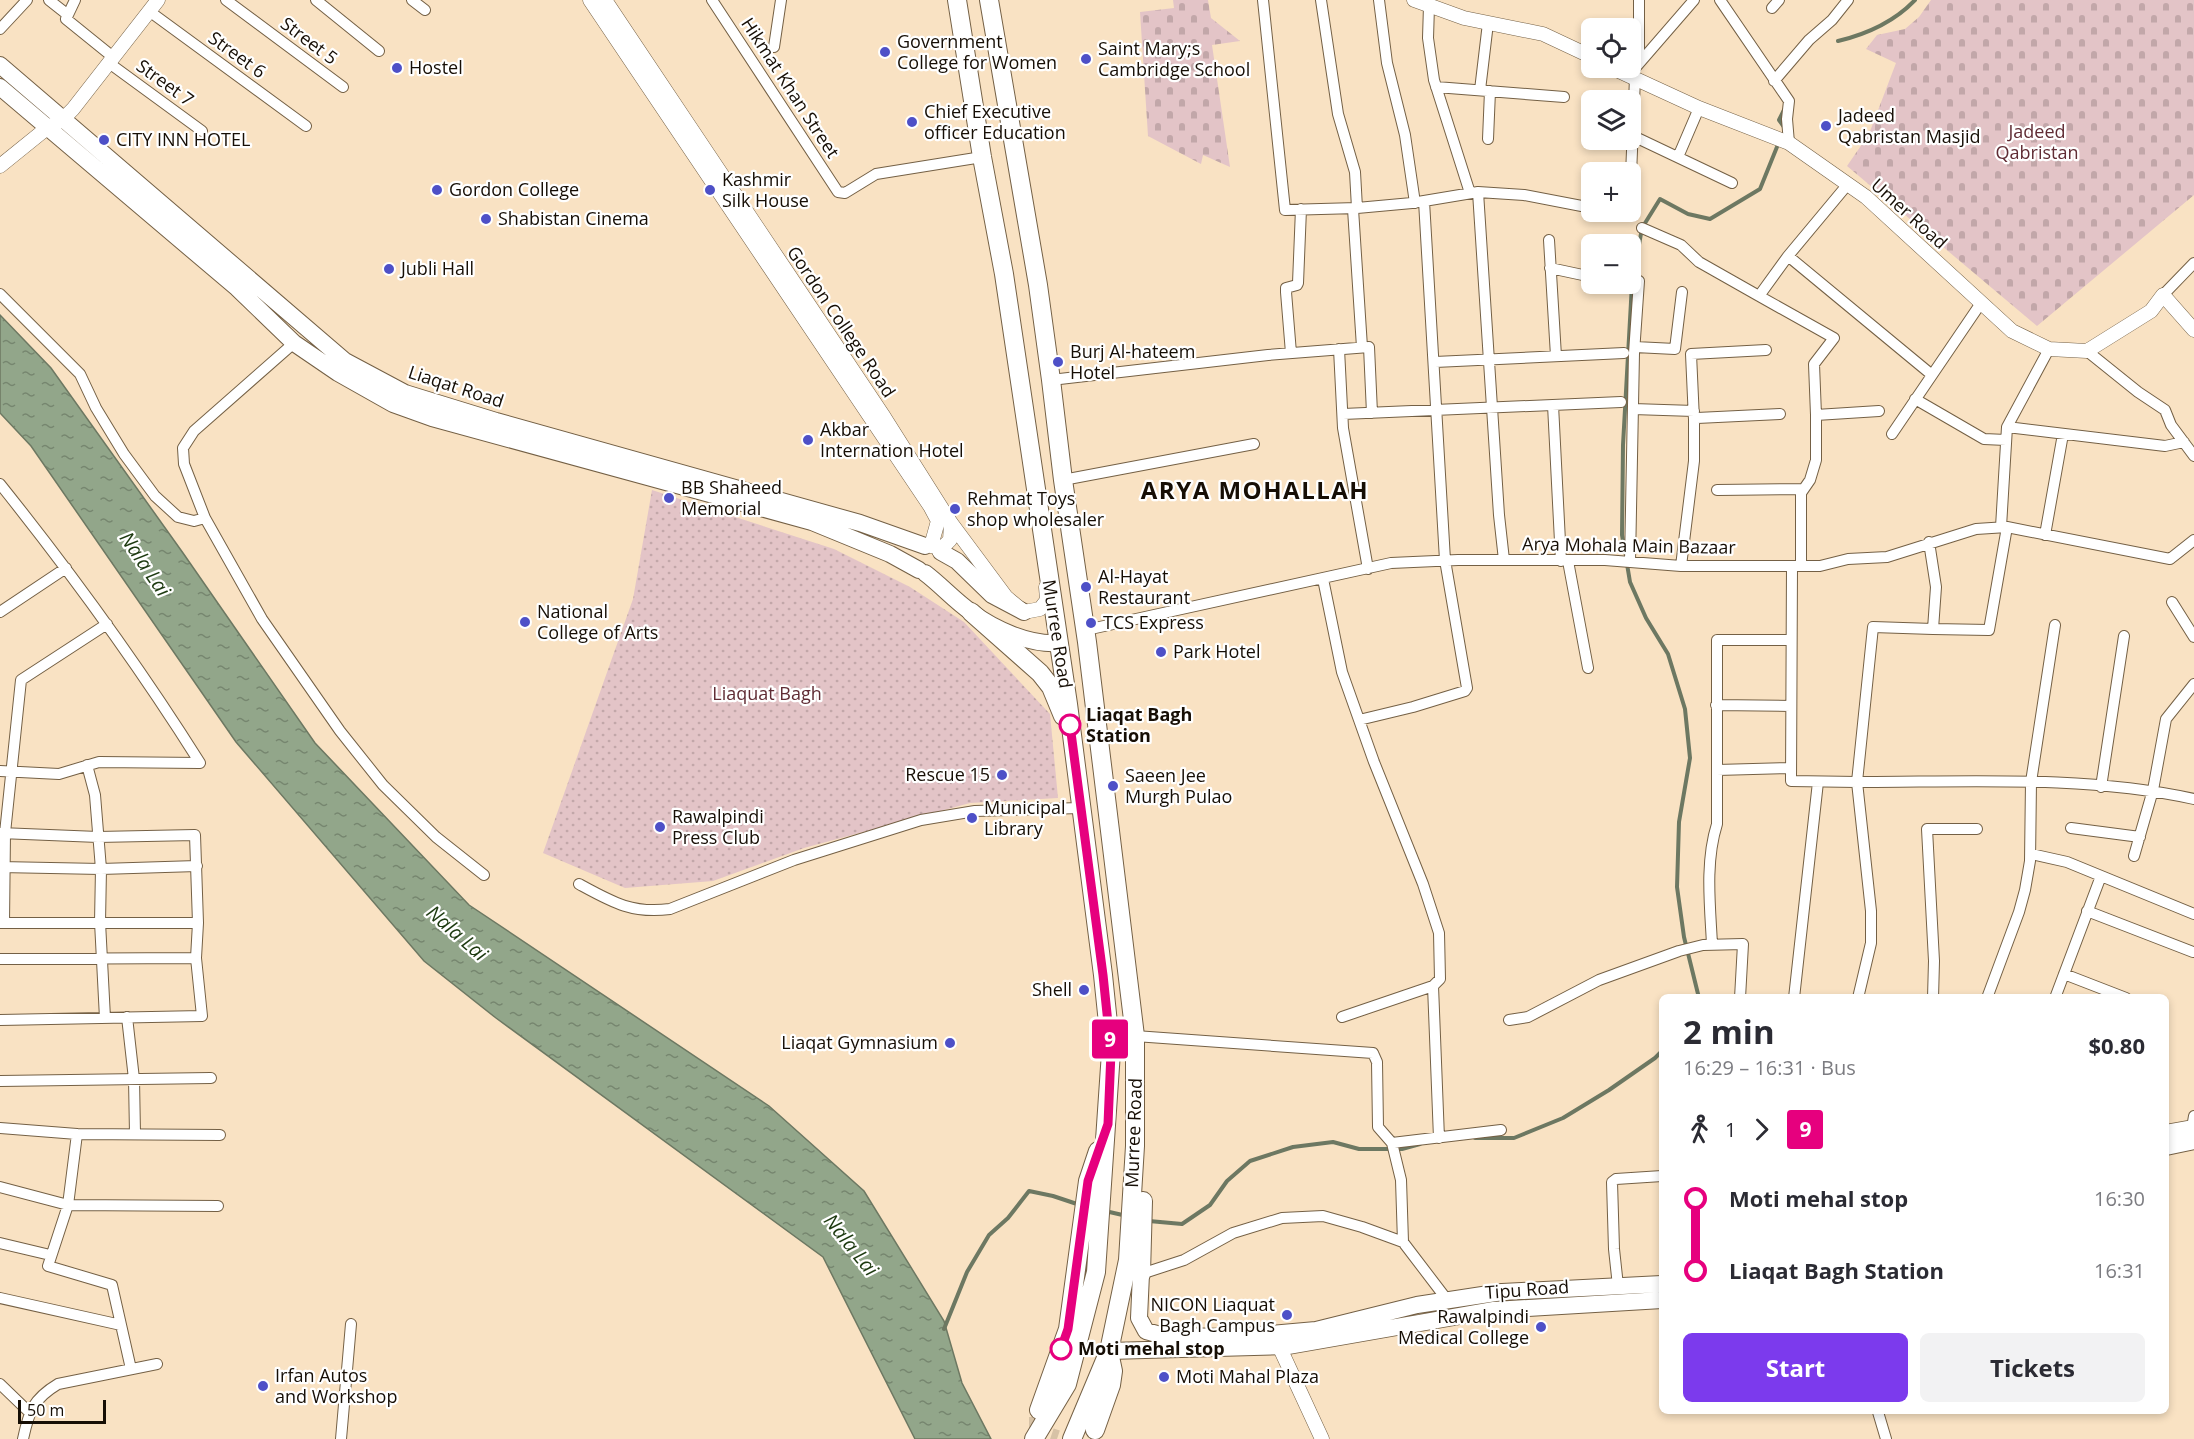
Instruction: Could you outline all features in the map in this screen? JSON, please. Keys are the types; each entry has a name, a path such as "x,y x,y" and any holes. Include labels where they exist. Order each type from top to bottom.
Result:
{"main road":[{"name":"Murree Road","path":"957,0 982,157 1004,274 1043,536 1072,737 1111,1052 1108,1124 1096,1181 1091,1228 1096,1272 1066,1384 1034,1439"},
{"name":"Murree Road","path":"989,0 1051,380 1063,480 1086,630 1136,1036 1135,1146 1138,1186 1136,1237 1109,1351 1072,1439"},
{"path":"963,42 996,37"},
{"name":"Liaqat Road","path":"0,65 54,124 237,288 294,343 338,373 393,404 432,418 812,522 890,554 922,571 971,612 1010,633 1048,644 1058,643"},
{"name":"Liaqat Road","path":"0,87 54,124 345,361 405,393 496,421 860,523 934,549 957,561 992,595 1024,612"},
{"path":"934,549 942,565 938,570 922,571 915,560 916,554 934,549"},
{"path":"971,612 1040,673 1051,687 1072,737"},
{"path":"2169,1132 2194,1128"},
{"path":"2169,1145 2194,1128"},
{"path":"1039,1410 1068,1329 1091,1228"},
{"path":"1136,1237 1141,1274 1139,1318 1146,1331 1164,1336 1237,1337 1316,1330 1417,1305 1502,1292 1659,1284"},
{"name":"Tipu Road","path":"1109,1351 1279,1346 1494,1310 1659,1300"},
{"path":"1095,1430 1111,1385 1113,1371 1109,1351"}],"street":[{"path":"0,29 27,0"},
{"name":"Street 7","path":"49,0 68,15 66,19 111,60 202,130"},
{"path":"68,15 75,0"},
{"path":"0,166 54,124 111,60 158,0"},
{"name":"Street 5","path":"226,0 343,87"},
{"path":"315,0 379,51"},
{"path":"412,0 424,10"},
{"name":"Gordon College Road","path":"590,0 930,506 938,521 934,549"},
{"name":"Hikmat Khan Street","path":"713,0 838,192 876,174 982,157"},
{"path":"774,47 781,0"},
{"path":"1263,0 1285,210 1355,209 1474,193 1524,195 1581,206"},
{"path":"1321,0 1338,114 1355,172 1362,347 1359,347"},
{"path":"1359,720 1413,707 1465,691 1467,688 1445,561 1435,362 1420,202 1387,63 1379,0"},
{"path":"1414,0 1464,18 1543,34 1581,52"},
{"path":"1639,0 1639,18"},
{"path":"1641,61 1694,0"},
{"path":"1720,0 1789,101 1787,119 1789,142"},
{"path":"1774,81 1809,40 1832,20 1848,0"},
{"name":"Gordon College Road","path":"607,1 884,417 951,523 1006,597 1024,612"},
{"path":"1429,6 1428,38 1436,87 1474,193 1504,560"},
{"name":"Street 6","path":"149,11 306,126"},
{"path":"1488,23 1485,91 1488,140"},
{"name":"Umer Road","path":"1634,78 1699,108 1789,142 1866,197 2012,331 2049,349 2087,351"},
{"path":"1436,87 1564,97"},
{"path":"1678,157 1699,108"},
{"path":"1641,140 1732,183"},
{"path":"1759,296 1788,256 1848,184"},
{"path":"1291,353 1286,288 1298,283 1301,209"},
{"path":"1642,228 1681,245 1699,262 1834,338 1814,364 1816,460 1810,480 1801,493 1791,639 1791,781 2031,782 2153,790 2194,799"},
{"path":"1549,240 1556,357"},
{"path":"1788,256 1932,375"},
{"path":"2194,262 2151,311 2087,351 2139,393 2165,410 2171,425 2194,456"},
{"path":"1550,268 1581,275"},
{"path":"1635,348 1675,350 1682,292"},
{"path":"0,294 80,374 96,408 124,454 154,496 178,517 194,521 205,518"},
{"path":"1629,562 1637,294"},
{"path":"2163,296 2194,330"},
{"path":"1892,434 1981,303"},
{"path":"294,343 194,431 183,448 184,464 205,518 262,619 340,731 391,792 436,837 484,875"},
{"path":"1051,380 1291,353 1369,347 1372,413"},
{"path":"1339,349 1342,414 1368,569"},
{"path":"1859,994 1870,943 1871,911 1857,782 1873,627 1989,630 2004,527 2007,427 2049,349"},
{"path":"1681,566 1694,461 1690,354 1766,350"},
{"path":"1435,362 1624,353"},
{"path":"1915,399 1984,439 2006,440"},
{"path":"1342,414 1621,402"},
{"path":"1553,405 1565,561 1588,668"},
{"path":"1633,409 1694,415 1697,418 1780,414"},
{"path":"1816,415 1879,411"},
{"path":"2007,427 2165,446 2184,442"},
{"path":"2045,535 2063,434"},
{"path":"1063,480 1254,444"},
{"path":"0,484 66,568 152,686 200,764 99,762 59,774 5,771"},
{"path":"1717,490 1802,489"},
{"path":"934,549 951,540 951,523"},
{"name":"Arya Mohala Main Bazaar","path":"1086,630 1391,563 1504,560 1605,561 1681,566 1820,566 1848,559 1887,557 1976,529 2004,527 2170,559 2194,540"},
{"path":"1024,612 1040,609 1047,600 1043,536"},
{"path":"1929,542 1936,587 1934,629"},
{"path":"0,612 66,568"},
{"path":"1323,579 1342,672 1374,762 1424,884 1439,933 1440,979 1433,986 1342,1017"},
{"path":"2172,602 2194,637"},
{"path":"106,624 21,680 5,771 2,923 198,923"},
{"path":"1988,994 2025,890 2031,854 2031,782 2055,625"},
{"path":"2101,787 2124,636"},
{"path":"1712,944 1710,879 1713,839 1717,824 1717,640 1791,639"},
{"path":"2134,856 2153,790 2166,719 2194,684"},
{"path":"1716,705 1791,706"},
{"path":"87,765 95,795 101,869 100,922 105,1018"},
{"path":"1717,770 1791,768"},
{"path":"1794,994 1818,782"},
{"path":"579,884 613,903 634,909 651,911 670,909 794,860 921,820 975,811 1081,808"},
{"path":"2071,828 2140,837"},
{"path":"1933,994 1934,961 1927,829 1977,829"},
{"path":"0,1020 202,1016 196,958 198,923 195,835 98,837 2,833"},
{"path":"2031,854 2067,862 2194,914"},
{"path":"2,867 101,869 197,866"},
{"path":"2056,994 2101,876"},
{"path":"2088,911 2193,952"},
{"path":"1509,1020 1528,1017 1599,980 1679,951 1712,944 1743,944 1740,994"},
{"path":"0,959 196,958"},
{"path":"2064,974 2116,994"},
{"path":"1433,986 1439,1138"},
{"path":"127,1017 134,1079 135,1134"},
{"path":"1136,1036 1373,1053 1377,1062 1378,1127 1392,1143 1401,1180 1403,1242"},
{"path":"0,1080 211,1078"},
{"path":"0,1128 77,1134 220,1135"},
{"path":"1392,1143 1501,1130"},
{"path":"77,1134 69,1205 48,1266 111,1285 131,1370"},
{"path":"1618,1286 1614,1249 1612,1182 1616,1179 1659,1176"},
{"path":"0,1187 69,1205 218,1206"},
{"path":"1141,1274 1184,1260 1233,1233 1282,1218 1323,1216 1403,1242 1448,1300"},
{"path":"0,1244 46,1254"},
{"path":"0,1298 121,1325"},
{"path":"341,1439 351,1324"},
{"path":"1279,1346 1322,1439"},
{"path":"23,1439 29,1412 44,1392 58,1384 157,1364"},
{"path":"0,1384 29,1412"},
{"path":"1879,1414 1887,1439"}],"green space":[{"path":"1173,0 1208,0 1211,18 1240,41 1212,45 1230,167 1203,155 1201,164 1148,136 1140,12 1174,8"},
{"name":"Jadeed Qabristan","path":"1931,0 2194,0 2194,195 2037,326 1847,166 1869,134 1896,63 1866,49 1877,35 1905,29 1919,17"},
{"name":"Liaquat Bagh","path":"652,490 834,549 910,587 964,622 1050,714 1058,798 970,803 804,848 713,881 625,888 543,853 633,599"}],"water":[{"name":"Nala Lai","path":"0,315 51,368 315,743 469,905 769,1106 864,1191 944,1321 962,1383 991,1439 915,1439 823,1257 496,1018 424,961 236,742 31,446 0,413"}],"waterway":[{"path":"1838,41 1879,26 1898,15 1915,0"},
{"path":"1784,110 1779,120 1784,127"},
{"path":"1625,553 1622,535 1623,445 1632,284 1642,228 1660,199 1688,214 1710,219 1760,189 1779,142"},
{"path":"1627,564 1630,582 1646,618 1668,654 1685,709 1690,758 1679,822 1677,887 1684,937 1698,994"},
{"path":"1475,1138 1514,1138 1563,1118 1609,1090 1659,1054"},
{"path":"1149,1221 1182,1224 1210,1205 1227,1181 1250,1161 1293,1147 1333,1142 1359,1149 1402,1149 1420,1144"},
{"path":"944,1329 967,1272 989,1235 1008,1218 1029,1191 1080,1205"},
{"path":"1105,1211 1127,1216"}],"tunnel":[{"path":"1038,1417 1038,1428 1045,1435 1057,1439"}],"bus line":[{"name":"9","path":"1061,1349 1068,1329 1088,1181 1108,1124 1111,1052 1070,725"}],"place":[{"name":"Government College for Women","path":"885,52"},
{"name":"Saint Mary;s Cambridge School","path":"1086,59"},
{"name":"Hostel","path":"397,68"},
{"name":"Chief Executive officer Education","path":"912,122"},
{"name":"Jadeed Qabristan Masjid","path":"1826,126"},
{"name":"CITY INN HOTEL","path":"104,140"},
{"name":"Gordon College","path":"437,190"},
{"name":"Kashmir Silk House","path":"710,190"},
{"name":"Shabistan Cinema","path":"486,219"},
{"name":"Jubli Hall","path":"389,269"},
{"name":"Burj Al-hateem Hotel","path":"1058,362"},
{"name":"Akbar Internation Hotel","path":"808,440"},
{"name":"BB Shaheed Memorial","path":"669,498"},
{"name":"Rehmat Toys shop wholesaler","path":"955,509"},
{"name":"Al-Hayat Restaurant","path":"1086,587"},
{"name":"National College of Arts","path":"525,622"},
{"name":"TCS Express","path":"1091,623"},
{"name":"Park Hotel","path":"1161,652"},
{"name":"Liaqat Bagh Station","path":"1070,725"},
{"name":"Rescue 15","path":"1002,775"},
{"name":"Saeen Jee Murgh Pulao","path":"1113,786"},
{"name":"Municipal Library","path":"972,818"},
{"name":"Rawalpindi Press Club","path":"660,827"},
{"name":"Shell","path":"1084,990"},
{"name":"Liaqat Gymnasium","path":"950,1043"},
{"name":"NICON Liaquat Bagh Campus","path":"1287,1315"},
{"name":"Rawalpindi Medical College","path":"1541,1327"},
{"name":"Moti mehal stop","path":"1061,1349"},
{"name":"Moti Mahal Plaza","path":"1164,1377"},
{"name":"Irfan Autos and Workshop","path":"263,1386"}],"district":[{"name":"ARYA MOHALLAH","path":"1255,491"}]}
